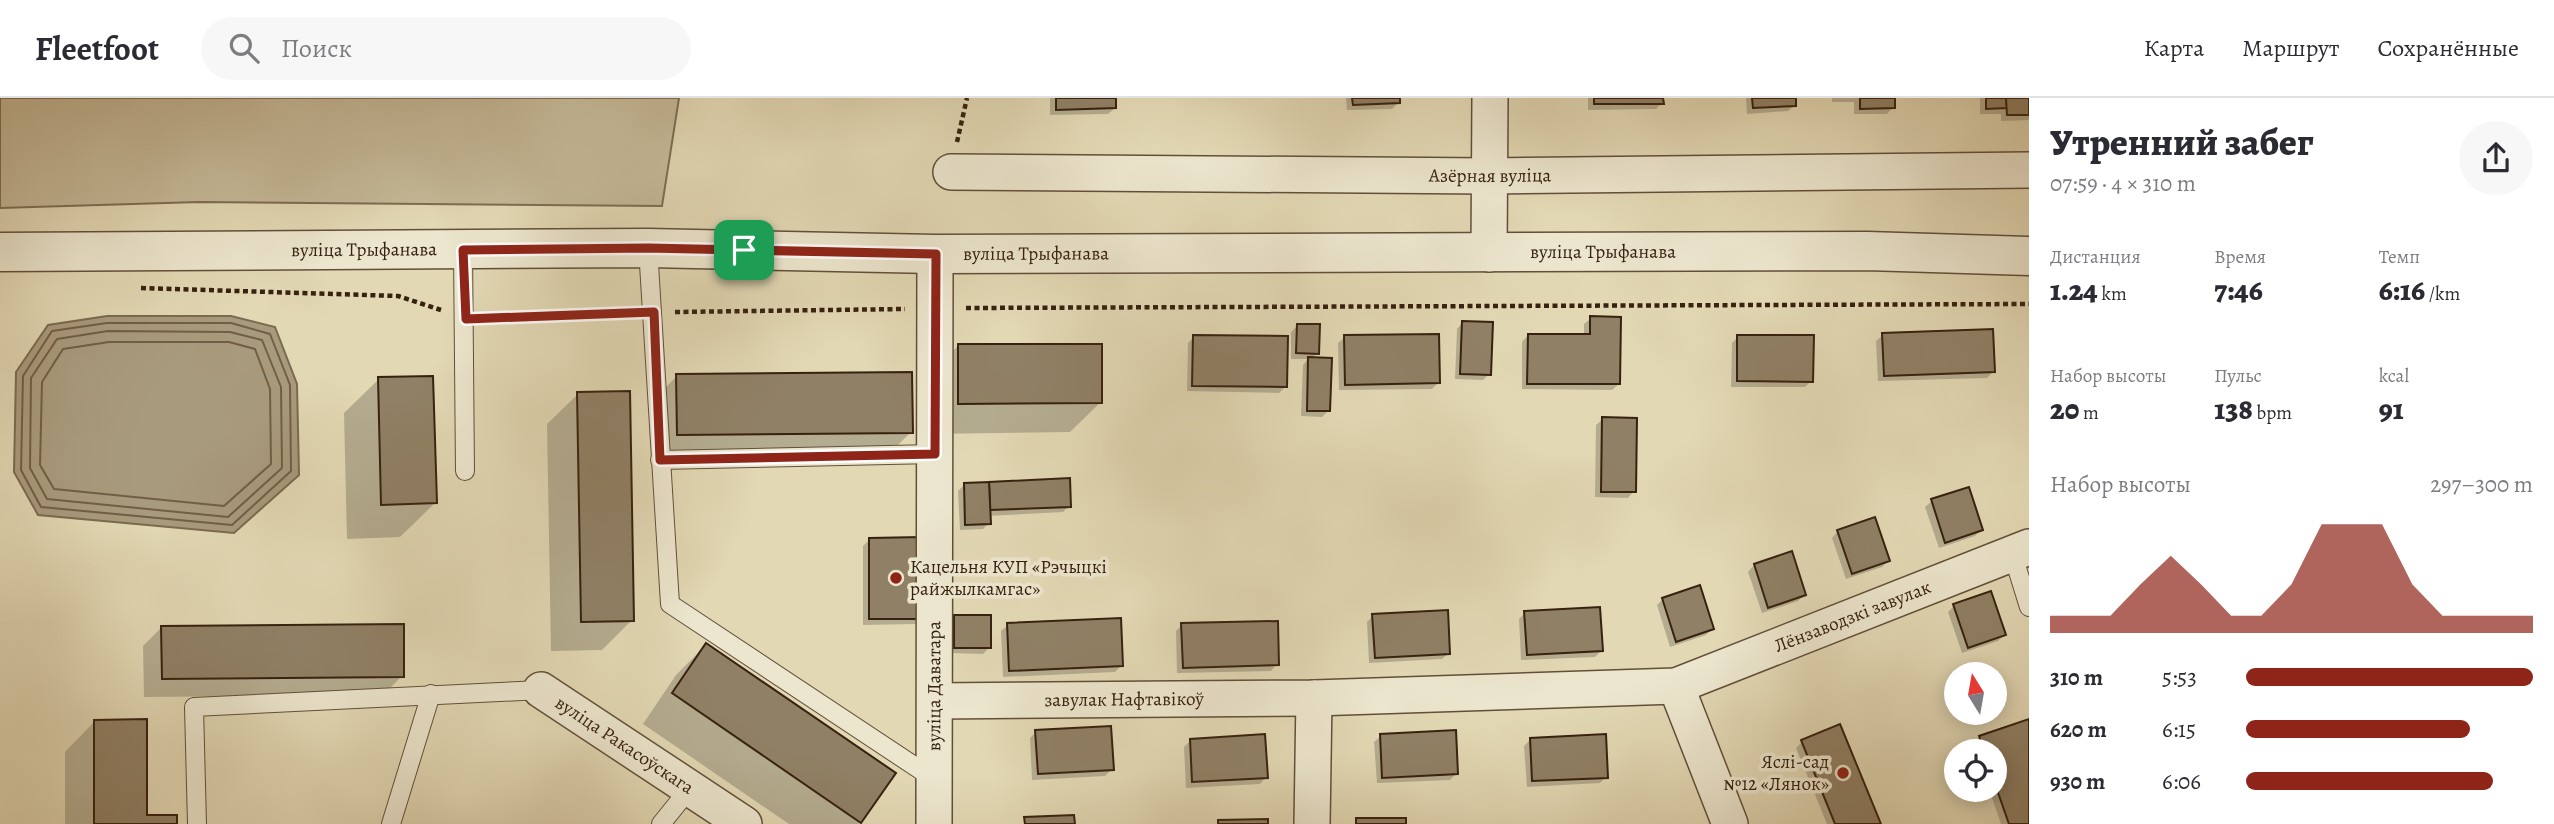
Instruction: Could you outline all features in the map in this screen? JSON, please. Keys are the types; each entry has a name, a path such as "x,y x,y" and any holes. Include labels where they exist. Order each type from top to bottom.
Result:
{"street":[{"path":"1489,254 1490,98"},
{"name":"Азёрная вуліца","path":"951,172 1489,176 2029,170"},
{"name":"вуліца Трыфанава","path":"0,252 648,248 936,254 1867,251 2029,256"},
{"name":"вуліца Даватара","path":"934,824 936,254"},
{"name":"Лёнзаводзкі завулак","path":"1676,686 2021,549"},
{"path":"1676,686 1730,824"},
{"name":"завулак Нафтавікоў","path":"934,701 1314,698 1676,686"},
{"name":"вуліца Ракасоўскага","path":"541,690 744,824"},
{"path":"1312,824 1314,698"}],"lane":[{"path":"648,248 670,604 934,779"},
{"path":"463,250 466,319 465,471"},
{"path":"660,460 935,454"},
{"path":"2021,549 2029,607"},
{"path":"197,824 194,707 541,690"},
{"path":"391,824 431,694"},
{"path":"661,824 690,788"}],"path":[{"path":"951,172 967,98"},
{"path":"137,288 398,296 466,319 654,312 935,308 2029,304"}],"shaded area":[{"path":"0,98 679,98 662,206 199,202 0,208"}],"water":[{"path":"107,316 231,316 275,327 297,384 299,475 234,533 38,515 14,472 16,372 48,325"}],"building":[{"path":"1056,98 1116,98 1116,108 1056,110"},
{"path":"1352,98 1400,98 1400,103 1353,105"},
{"path":"1594,98 1663,98 1664,104 1594,104"},
{"path":"1752,98 1796,98 1796,106 1753,108"},
{"path":"1860,98 1895,98 1895,108 1860,109"},
{"path":"1986,98 2006,98 2007,108 1986,109"},
{"path":"2006,98 2029,98 2029,115 2007,115"},
{"path":"1590,316 1621,317 1620,384 1527,384 1528,334 1590,334"},
{"path":"1462,321 1493,322 1491,375 1460,374"},
{"path":"1297,324 1320,324 1319,354 1296,353"},
{"path":"1993,329 1995,372 1884,376 1882,333"},
{"path":"1439,334 1440,383 1345,385 1344,335"},
{"path":"1193,335 1288,336 1287,387 1192,386"},
{"path":"1737,335 1814,335 1813,382 1737,381"},
{"path":"958,344 1102,344 1102,403 958,404"},
{"path":"1308,357 1332,358 1330,411 1307,411"},
{"path":"912,372 913,433 677,435 676,374"},
{"path":"433,376 437,503 381,505 378,377"},
{"path":"630,391 634,621 581,622 577,392"},
{"path":"1602,417 1637,418 1636,492 1601,492"},
{"path":"1070,478 1071,507 990,510 989,482"},
{"path":"989,482 991,524 965,525 964,483"},
{"path":"1969,487 1983,530 1945,543 1931,499"},
{"path":"1875,517 1890,561 1852,574 1837,530"},
{"name":"Кацельня КУП «Рэчыцкі райжылкамгас»","path":"922,537 923,619 869,619 869,538"},
{"path":"1792,551 1806,595 1768,608 1754,564"},
{"path":"1700,585 1714,629 1676,642 1662,598"},
{"path":"1991,591 2006,635 1968,648 1953,604"},
{"path":"1600,607 1603,651 1527,655 1524,611"},
{"path":"1448,610 1450,654 1375,658 1372,614"},
{"path":"954,615 991,615 991,648 954,648"},
{"path":"1121,618 1123,666 1009,671 1007,623"},
{"path":"1278,621 1279,665 1183,668 1181,623"},
{"path":"404,624 404,677 162,679 161,626"},
{"path":"706,643 896,773 861,823 672,693"},
{"path":"147,719 147,815 177,815 177,824 94,824 94,720"},
{"path":"2029,719 2029,824 2009,824 2001,802 2007,802 2007,739 1980,739 1979,736"},
{"path":"1840,724 1881,824 1835,824 1801,740"},
{"path":"1111,726 1114,770 1038,774 1035,730"},
{"path":"1456,730 1458,774 1382,778 1380,734"},
{"path":"1265,734 1268,778 1192,782 1190,739"},
{"path":"1606,734 1608,778 1532,781 1530,738"},
{"path":"1074,815 1075,824 1025,824 1024,817"},
{"path":"1356,818 1406,818 1406,824 1356,824"},
{"path":"1268,819 1268,824 1218,824 1218,820"}],"place":[{"name":"Кацельня КУП «Рэчыцкі райжылкамгас»","path":"896,578"},
{"name":"Яслі-сад №12 «Лянок»","path":"1843,773"}],"route":[{"path":"463,250 744,250 936,254 935,454 660,460 654,312 466,319 463,250"}]}
